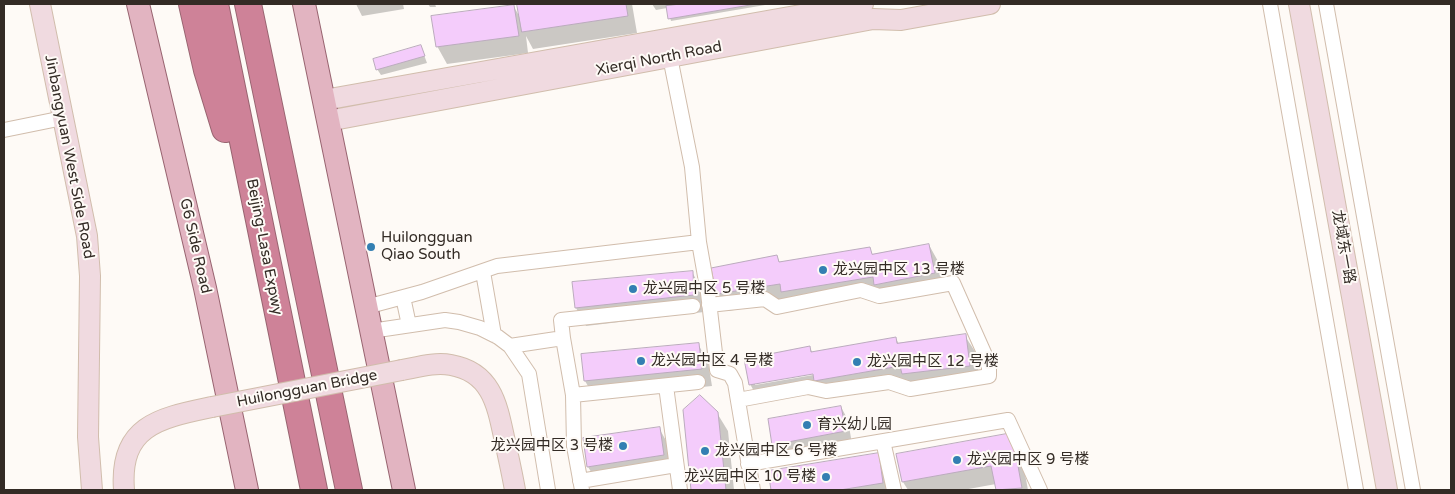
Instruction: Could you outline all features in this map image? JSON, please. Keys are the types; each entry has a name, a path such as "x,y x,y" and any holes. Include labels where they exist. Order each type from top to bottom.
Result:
{"highway":[{"path":"192,4 207,70 268,268"},
{"name":"Beijing-Lasa Expwy","path":"215,4 314,490"},
{"path":"248,4 349,490"}],"main road":[{"name":"Jinbangyuan West Side Road","path":"40,4 88,236 90,256 88,437 92,490"},
{"name":"G6 Side Road","path":"138,4 205,288 247,490"},
{"path":"304,4 404,490"},
{"name":"Xierqi North Road","path":"326,110 868,9 900,20 990,4"},
{"name":"龙域东一路","path":"1299,4 1387,490"},
{"name":"Xierqi North Road","path":"326,110 670,57 868,9"},
{"path":"402,375 430,365 451,365 471,372 486,384 496,404 516,490"},
{"path":"402,375 447,374 466,381 480,393 488,407 506,490"},
{"name":"Huilongguan Bridge","path":"213,412 402,375"},
{"path":"124,490 124,474 128,454 136,438 143,430 150,424 167,417 213,412"},
{"path":"134,490 136,463 139,454 151,438 158,432 177,423 213,412"}],"street":[{"path":"1270,4 1356,490"},
{"path":"1326,4 1413,490"},
{"path":"670,57 692,167 699,242 717,370 730,374 735,383 753,490"},
{"path":"4,130 63,118"},
{"path":"366,306 403,297 497,266 699,242"},
{"path":"483,272 494,335"},
{"path":"709,305 765,299 777,307 861,290 879,296 953,283 989,364 989,376 910,389 890,382 826,391 808,387 738,400"},
{"path":"403,297 409,325"},
{"path":"676,465 581,486 574,446 573,396 561,320 693,306"},
{"path":"371,331 445,320 480,328 510,346 529,374 548,490"},
{"path":"510,346 563,338"},
{"path":"573,396 698,382"},
{"path":"666,386 680,490"},
{"path":"748,464 1008,420 1040,490"},
{"path":"883,441 894,490"}],"building":[{"path":"517,4 626,4 628,16 522,32"},
{"path":"681,4 756,4 668,19 666,6"},
{"path":"514,5 519,36 436,47 431,16"},
{"path":"421,45 425,56 376,70 373,59"},
{"name":"龙兴园中区 13 号楼","path":"929,244 935,273 874,285 873,277 781,292 780,284 716,294 711,268 777,255 779,262 870,247 872,254"},
{"name":"龙兴园中区 5 号楼","path":"693,271 694,295 575,308 572,282"},
{"name":"龙兴园中区 12 号楼","path":"966,334 970,366 902,374 900,366 814,381 813,374 749,385 744,359 810,346 811,352 896,337 897,343"},
{"name":"龙兴园中区 4 号楼","path":"699,343 702,369 584,381 581,354"},
{"name":"龙兴园中区 6 号楼","path":"700,395 718,412 726,490 691,490 683,410"},
{"name":"育兴幼儿园","path":"841,406 846,431 772,445 768,419"},
{"name":"龙兴园中区 3 号楼","path":"660,427 664,455 587,467 583,438"},
{"name":"龙兴园中区 9 号楼","path":"1012,433 1022,488 996,490 991,466 902,482 896,454"},
{"name":"龙兴园中区 10 号楼","path":"879,453 883,483 840,490 771,490 768,471"}],"place":[{"name":"Huilongguan Qiao South","path":"371,247"},
{"name":"龙兴园中区 13 号楼","path":"823,270"},
{"name":"龙兴园中区 5 号楼","path":"633,289"},
{"name":"龙兴园中区 4 号楼","path":"641,361"},
{"name":"龙兴园中区 12 号楼","path":"857,362"},
{"name":"育兴幼儿园","path":"807,425"},
{"name":"龙兴园中区 3 号楼","path":"623,446"},
{"name":"龙兴园中区 6 号楼","path":"705,451"},
{"name":"龙兴园中区 9 号楼","path":"957,460"},
{"name":"龙兴园中区 10 号楼","path":"826,477"}]}
